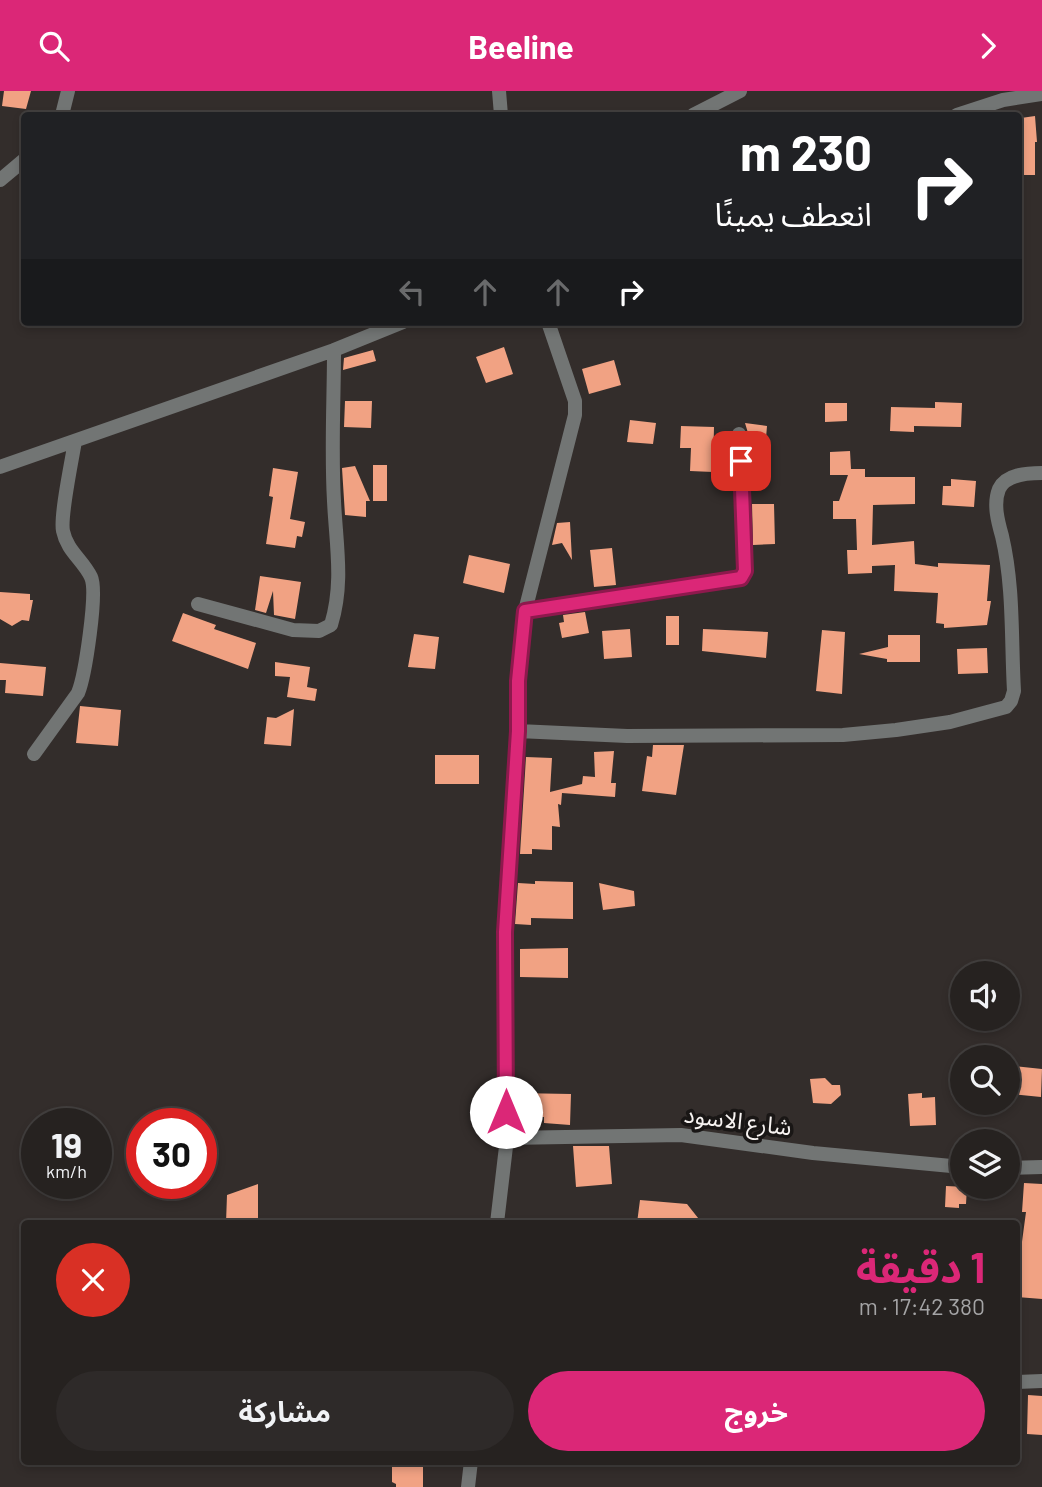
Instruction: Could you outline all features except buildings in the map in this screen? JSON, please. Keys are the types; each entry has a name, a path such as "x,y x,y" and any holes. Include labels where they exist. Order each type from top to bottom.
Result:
{"street":[{"path":"63,112 68,91"},
{"path":"499,91 501,112"},
{"path":"699,112 740,91"},
{"path":"966,112 1003,100 1042,94"},
{"path":"0,180 21,162"},
{"path":"0,467 334,350 392,326"},
{"path":"497,1220 507,1138 505,932 518,731 518,681 525,611 575,415 575,401 549,326"},
{"path":"198,604 293,630 319,632 331,625 340,572 334,501 334,350"},
{"path":"525,611 741,578 745,571 739,433"},
{"path":"34,754 78,693 83,682 89,641 92,580 69,547 63,531 75,441"},
{"path":"518,731 627,736 843,735 950,722 1006,707 1014,691 1011,596 998,522 999,487 1010,477 1042,473"},
{"name":"شارع الاسود","path":"507,1138 681,1135 813,1153 950,1166"},
{"path":"1020,1168 1042,1167"},
{"path":"1020,1383 1042,1381"},
{"path":"468,1487 471,1465"}],"route":[{"path":"506,1112 505,932 518,731 518,681 525,611 741,578 745,574 741,461"}]}
